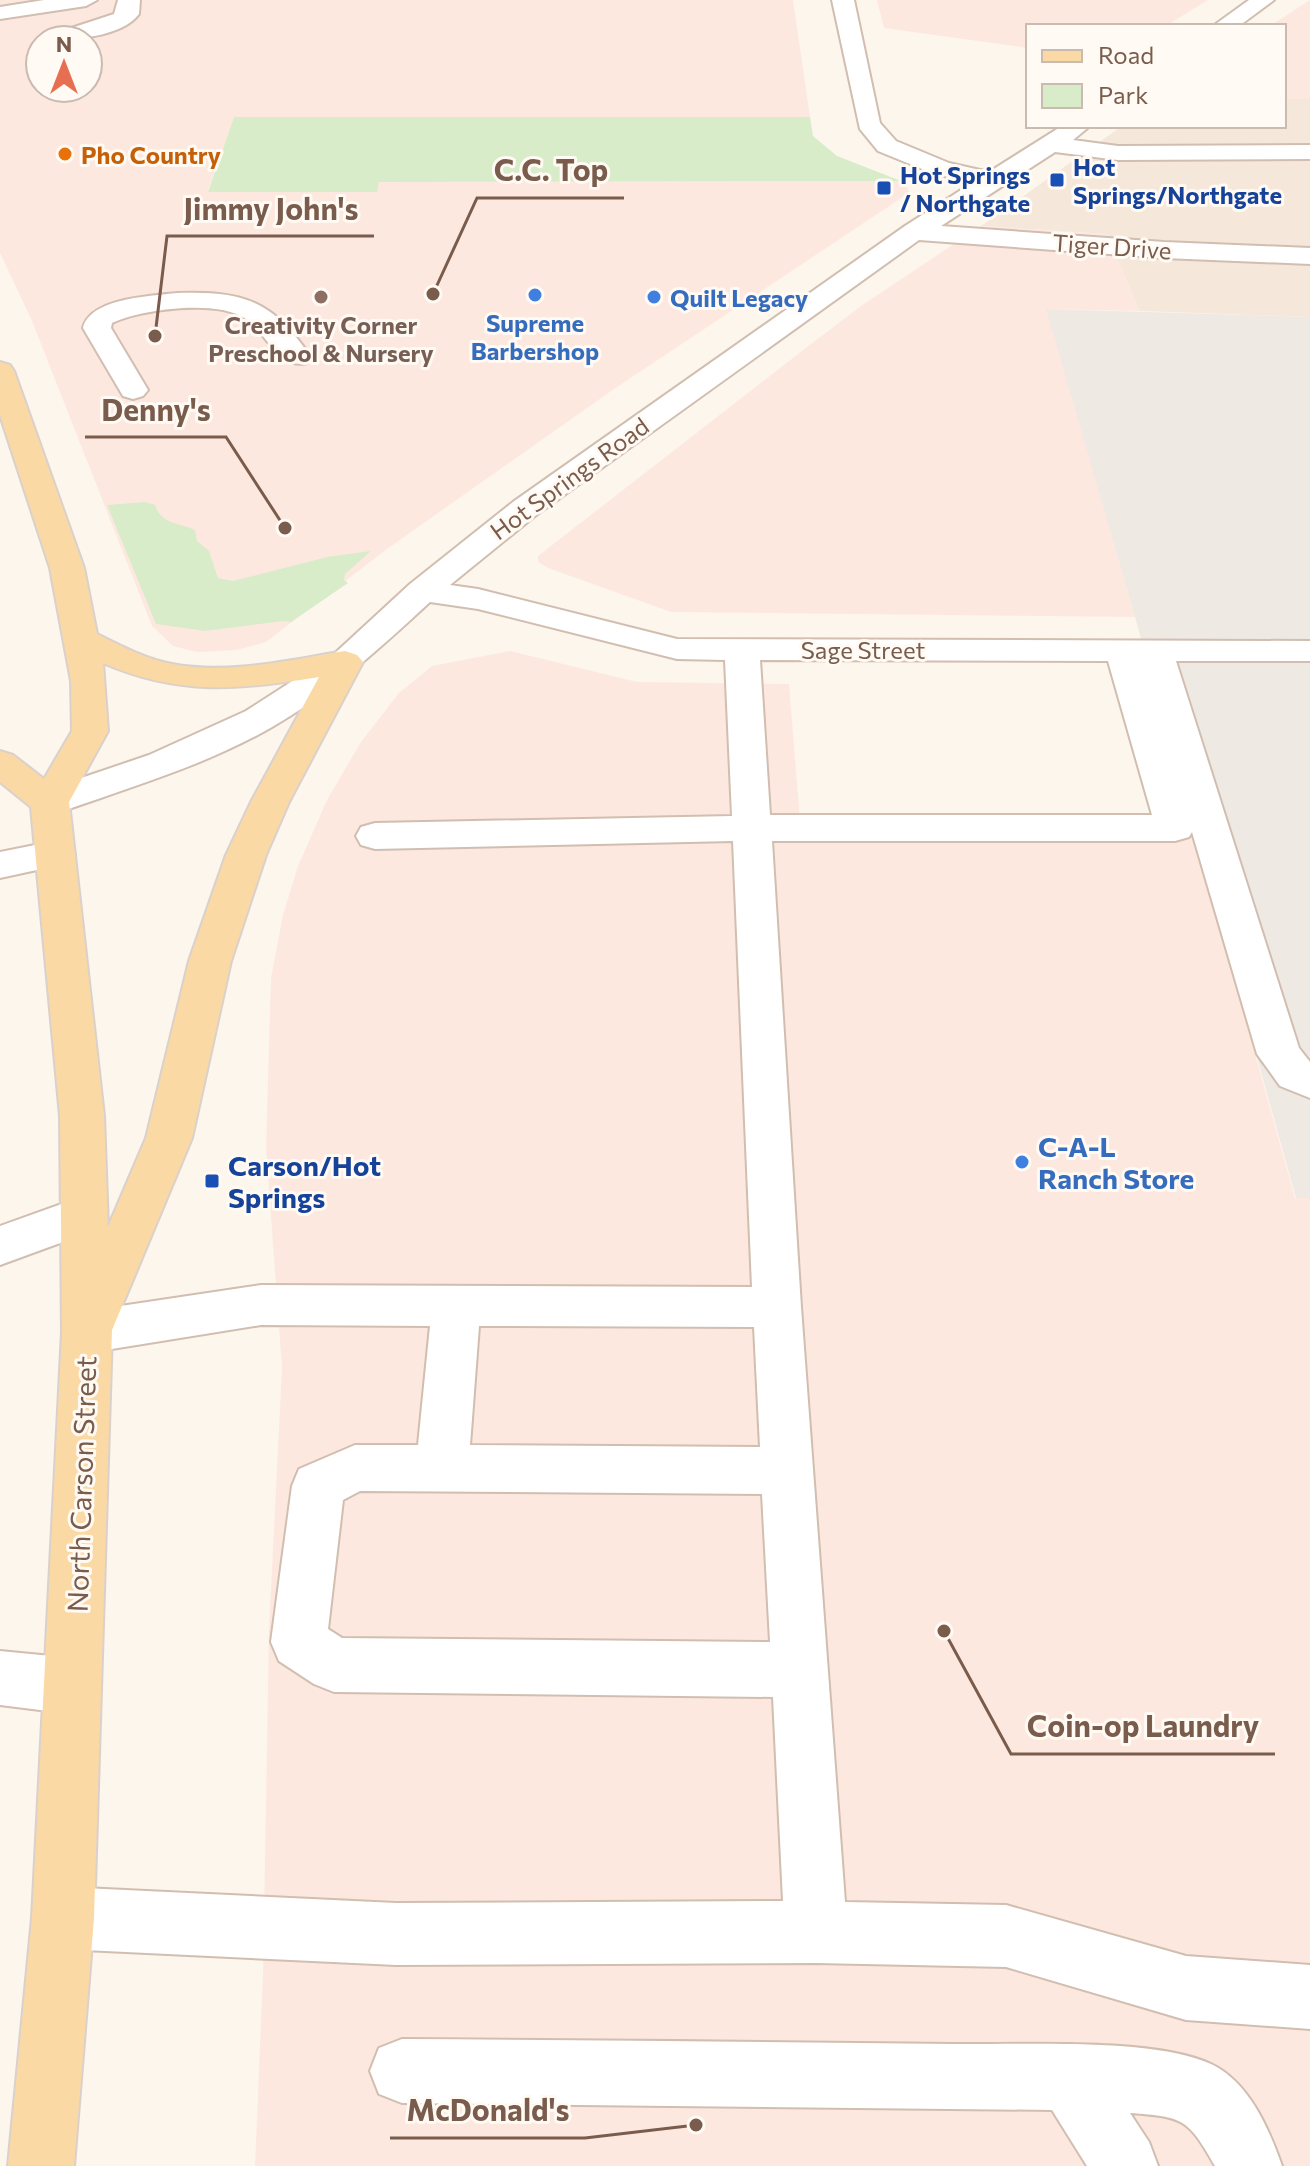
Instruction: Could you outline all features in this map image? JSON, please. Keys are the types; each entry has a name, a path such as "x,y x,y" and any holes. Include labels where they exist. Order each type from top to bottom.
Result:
{"main road":[{"path":"0,371 7,415 67,568 89,681 90,731 50,802 0,763"},
{"path":"80,639 124,661 170,675 242,677 345,662"},
{"path":"87,1332 169,1138 210,961 246,855 270,802 345,662"},
{"name":"North Carson Street","path":"41,2166 63,1918 87,1332 82,1116 50,802"}],"street":[{"path":"0,13 86,0"},
{"path":"104,25 128,14 129,0"},
{"path":"843,0 868,124 887,146 941,168 994,181"},
{"path":"1227,24 1263,0"},
{"name":"Hot Springs Road","path":"50,802 162,763 259,719 345,662 422,591 524,509 914,232 1075,128"},
{"path":"1052,144 1118,153 1310,152"},
{"name":"Tiger Drive","path":"914,232 1164,250 1310,256"},
{"path":"133,390 97,328 99,319 110,311 161,302 228,304 253,310 297,357"},
{"name":"Sage Street","path":"422,591 478,599 677,649 1310,651"},
{"path":"742,649 777,1307 816,1932"},
{"path":"375,836 752,828 1175,828 1139,650"},
{"path":"1139,650 1294,1068"},
{"path":"0,865 55,854"},
{"path":"0,1246 84,1215"},
{"path":"87,1332 261,1305 777,1307"},
{"path":"442,1469 456,1306"},
{"path":"787,1471 355,1468 318,1486 299,1642 334,1665 800,1670"},
{"path":"0,1678 72,1686"},
{"path":"63,1918 396,1934 816,1932 1006,1936 1186,1988 1310,1997"},
{"path":"402,2071 1069,2078 1190,2086 1224,2121 1238,2140 1249,2166"},
{"path":"1069,2078 1125,2166"}],"shaded area":[{"path":"0,0 793,0 810,117 234,117 208,191 376,192 378,182 901,181 909,193 614,389 387,549 266,642 237,650 197,652 173,646 152,626 32,321 0,253"},
{"path":"877,0 1208,0 1169,24 1026,24 1026,48 884,28"},
{"path":"1310,0 1310,99 1286,99 1286,24 1273,24"},
{"path":"1286,99 1310,99 1310,317 1139,311 1107,234 981,226 1119,128 1286,128"},
{"path":"981,226 1107,234 1139,311 1047,309 1135,617 671,612 538,562 538,556 861,306"},
{"path":"1046,309 1310,317 1310,1198 1296,1198"},
{"path":"510,651 637,682 789,684 800,820 1191,823 1295,1198 1310,1198 1310,2166 255,2166 263,1974 269,1629 282,1368 266,1148 271,978 283,915 298,866 327,800 361,742 399,693 432,666"}],"green space":[{"path":"234,117 810,117 813,136 837,156 901,181 379,182 377,192 208,192"},
{"path":"146,502 155,505 166,520 195,530 197,541 209,551 218,578 233,581 327,557 371,551 345,574 344,580 348,583 291,622 205,631 156,624 107,505"}],"place":[{"name":"Pho Country","path":"65,154"},
{"name":"Hot Springs/Northgate","path":"1057,180"},
{"name":"Hot Springs / Northgate","path":"884,188"},
{"name":"C.C. Top","path":"433,294"},
{"name":"Supreme Barbershop","path":"535,295"},
{"name":"Creativity Corner Preschool & Nursery","path":"321,297"},
{"name":"Quilt Legacy","path":"654,297"},
{"name":"Jimmy John's","path":"155,336"},
{"name":"Denny's","path":"285,528"},
{"name":"C-A-L Ranch Store","path":"1022,1162"},
{"name":"Carson/Hot Springs","path":"212,1181"},
{"name":"Coin-op Laundry","path":"944,1631"},
{"name":"McDonald's","path":"696,2125"}]}
